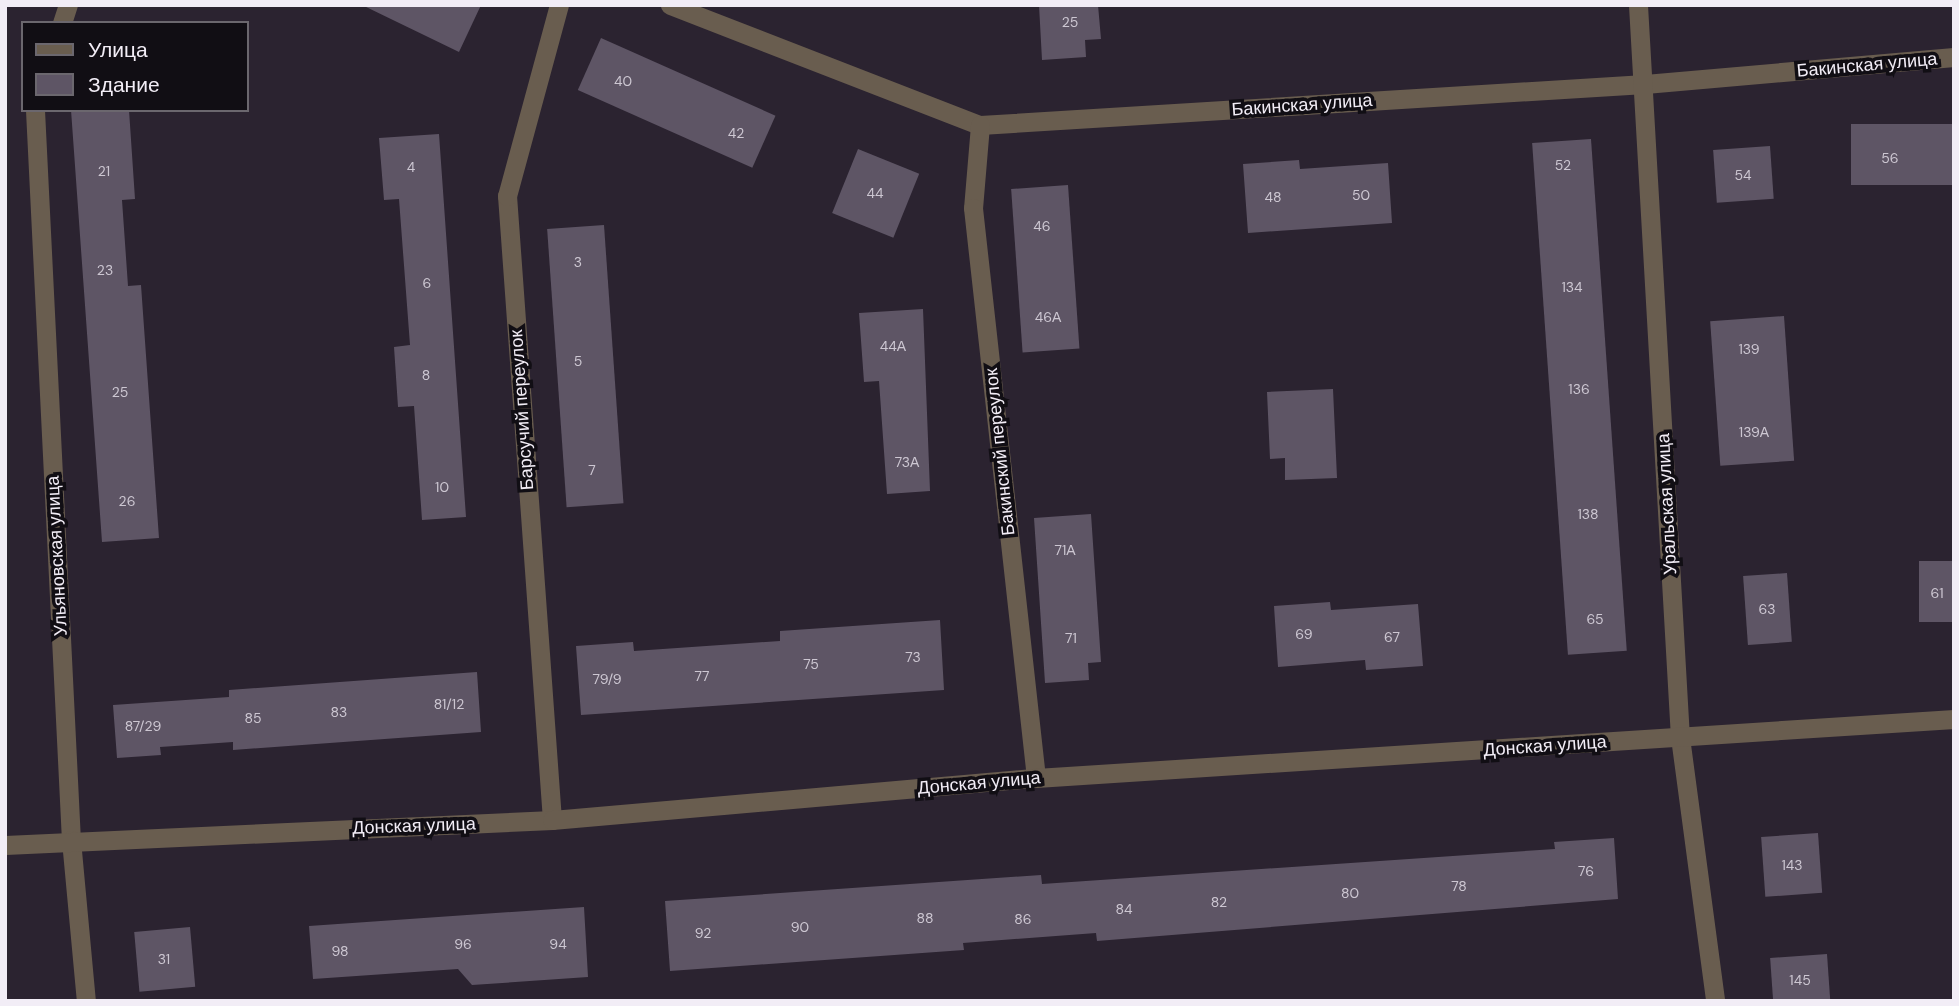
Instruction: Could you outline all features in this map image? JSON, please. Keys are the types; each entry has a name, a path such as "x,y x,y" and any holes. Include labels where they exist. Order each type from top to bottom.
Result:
{"street":[{"name":"Барсучий переулок","path":"552,820 507,197 559,5"},
{"name":"Бакинская улица","path":"670,5 980,125 1645,84 1954,57"},
{"name":"Уральская улица","path":"1638,5 1645,84 1680,737 1715,1001"},
{"name":"Ульяновская улица","path":"35,112 71,840 86,1001"},
{"name":"Бакинский переулок","path":"980,125 973,208 1035,778"},
{"name":"Донская улица","path":"5,845 552,820 1035,778 1954,719"}],"building":[{"path":"362,5 481,5 459,52"},
{"path":"1039,5 1098,5 1101,39 1085,40 1086,57 1042,60"},
{"path":"601,38 775,116 752,168 578,90"},
{"path":"71,112 129,112 135,199 122,200 128,286 141,285 159,538 102,542"},
{"path":"1851,124 1954,124 1954,185 1851,185"},
{"path":"439,134 466,517 422,520 414,406 398,407 394,347 410,345 399,199 384,200 379,138"},
{"path":"1591,139 1627,651 1568,655 1532,143"},
{"path":"1770,146 1774,199 1717,203 1713,150"},
{"path":"858,149 919,174 893,238 832,213"},
{"path":"1299,160 1300,169 1388,163 1392,223 1248,233 1243,164"},
{"path":"1068,185 1079,349 1023,353 1011,189"},
{"path":"604,225 623,503 567,507 547,229"},
{"path":"923,309 930,491 887,494 879,381 864,382 859,313"},
{"path":"1784,316 1794,461 1720,466 1710,321"},
{"path":"1333,389 1337,478 1285,480 1285,458 1270,459 1267,392"},
{"path":"1091,514 1101,662 1088,663 1089,680 1045,683 1034,518"},
{"path":"1919,561 1954,561 1954,622 1919,622"},
{"path":"1787,573 1792,642 1748,645 1743,576"},
{"path":"1330,602 1331,610 1418,604 1423,666 1366,670 1365,660 1278,667 1274,606"},
{"path":"940,620 944,690 581,715 576,646 633,642 634,651 780,641 780,631"},
{"path":"477,672 481,732 233,750 233,742 160,747 161,755 117,758 113,705 229,697 229,690"},
{"path":"1818,833 1822,893 1765,897 1761,837"},
{"path":"1614,838 1618,899 1097,941 1096,933 963,943 964,950 670,971 665,901 1041,875 1042,884 1555,849 1554,842"},
{"path":"584,907 588,977 472,985 458,969 313,979 309,926"},
{"path":"190,927 195,987 139,992 134,932"},
{"path":"1827,954 1830,1001 1773,1001 1770,958"}]}
